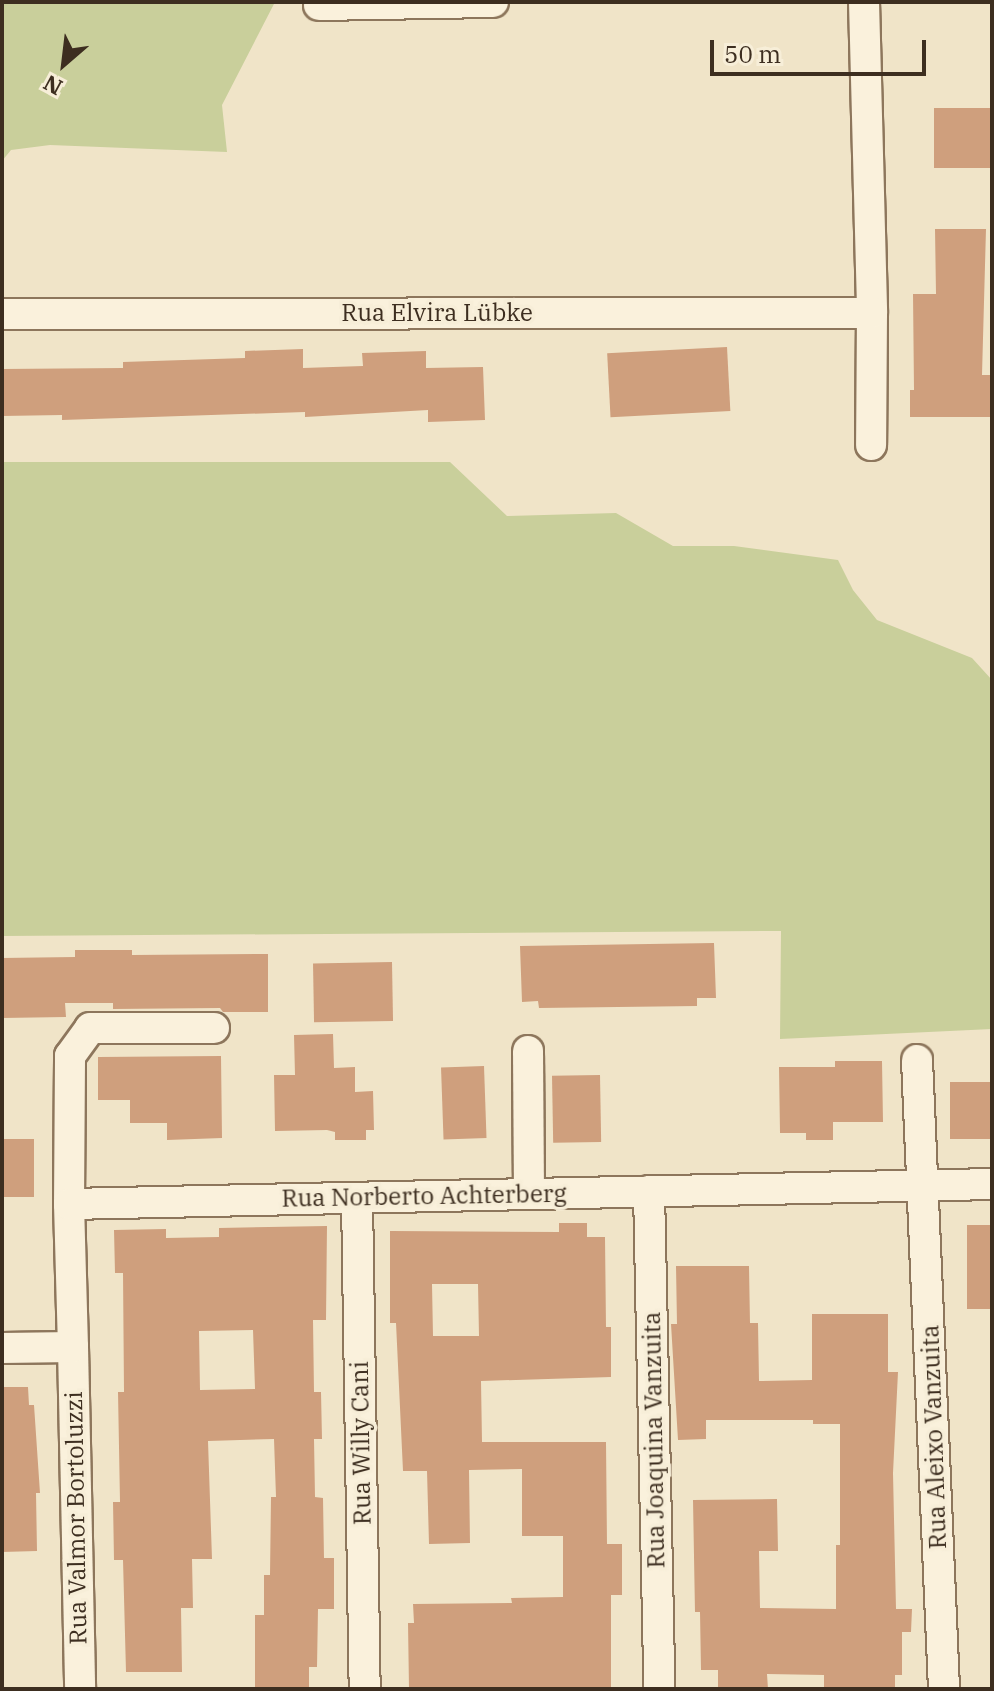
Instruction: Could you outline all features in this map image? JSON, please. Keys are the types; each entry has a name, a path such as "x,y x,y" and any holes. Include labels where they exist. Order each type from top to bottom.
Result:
{"street":[{"path":"319,5 493,2"},
{"path":"864,2 872,313 871,445"},
{"name":"Rua Elvira Lübke","path":"2,314 872,313"},
{"path":"2,1348 73,1347 69,1204 70,1056 90,1028 214,1028"},
{"path":"528,1051 529,1194"},
{"name":"Rua Aleixo Vanzuita","path":"917,1060 944,1689"},
{"name":"Rua Norberto Achterberg","path":"69,1204 992,1184"},
{"name":"Rua Joaquina Vanzuita","path":"649,1191 659,1689"},
{"name":"Rua Willy Cani","path":"357,1198 365,1689"},
{"name":"Rua Valmor Bortoluzzi","path":"73,1347 80,1689"}],"green space":[{"path":"2,2 275,2 222,105 227,152 50,145 11,150 2,161"},
{"path":"2,462 450,462 507,516 616,513 673,546 734,546 838,560 853,590 877,620 972,658 992,680 992,1029 780,1039 781,931 2,936"}],"building":[{"path":"934,108 992,108 992,168 934,168"},
{"path":"935,229 986,229 982,375 992,375 992,417 910,417 910,390 914,390 913,294 936,294"},
{"path":"727,347 730,411 611,417 607,353"},
{"path":"303,349 303,368 363,366 362,353 426,351 426,368 483,367 485,420 428,422 428,410 305,417 305,412 62,420 62,415 2,416 2,369 123,368 123,362 245,358 245,351"},
{"path":"714,943 716,998 697,998 697,1006 539,1008 538,1001 522,1002 520,946"},
{"path":"75,950 132,950 132,955 268,954 268,1012 223,1012 220,1008 113,1009 113,1003 65,1003 66,1017 2,1018 2,958 75,957"},
{"path":"392,962 393,1021 314,1022 313,963"},
{"path":"333,1034 334,1068 355,1067 355,1092 373,1091 374,1130 366,1130 366,1140 335,1140 335,1132 327,1130 275,1131 274,1075 295,1075 294,1035"},
{"path":"221,1056 222,1138 167,1140 167,1123 130,1123 130,1100 98,1100 98,1057"},
{"path":"835,1061 882,1061 883,1122 833,1122 833,1140 806,1140 806,1133 780,1133 779,1067 835,1067"},
{"path":"484,1066 487,1138 444,1139 441,1068"},
{"path":"600,1075 601,1142 553,1143 552,1076"},
{"path":"950,1082 992,1082 992,1139 950,1139"},
{"path":"2,1139 34,1139 34,1197 2,1197"},
{"path":"559,1223 587,1223 587,1237 605,1237 606,1327 611,1327 611,1377 481,1381 482,1442 606,1442 607,1544 622,1544 622,1595 611,1595 611,1689 409,1689 408,1623 414,1623 413,1604 512,1603 511,1598 563,1597 563,1536 522,1536 522,1469 469,1470 470,1543 429,1544 427,1471 403,1471 396,1323 390,1323 390,1231 559,1232","holes":["432,1284 478,1284 479,1336 433,1336"]},
{"path":"967,1225 992,1225 992,1309 967,1309"},
{"path":"327,1226 326,1320 313,1320 314,1392 321,1392 322,1439 314,1439 315,1497 323,1498 324,1558 334,1558 334,1609 318,1609 317,1667 309,1667 309,1689 255,1689 255,1615 264,1615 264,1575 270,1575 271,1497 276,1497 274,1439 208,1441 212,1559 192,1559 193,1608 181,1608 182,1672 126,1672 123,1560 114,1560 113,1502 120,1502 118,1392 124,1392 123,1273 115,1273 114,1230 166,1229 166,1238 219,1237 219,1228","holes":["253,1330 255,1389 200,1390 199,1331"]},
{"path":"676,1266 749,1266 750,1323 758,1323 759,1381 812,1380 812,1314 888,1314 888,1372 898,1372 893,1473 896,1609 912,1609 911,1632 902,1632 902,1675 895,1675 895,1689 824,1689 824,1675 767,1674 768,1689 718,1689 718,1670 701,1670 700,1612 695,1612 693,1500 777,1499 778,1551 759,1551 760,1608 836,1609 836,1545 840,1545 840,1424 813,1424 813,1420 706,1420 706,1439 678,1440 671,1324 677,1324"},
{"path":"2,1387 28,1387 29,1405 34,1405 40,1493 36,1493 37,1551 2,1552"}]}
